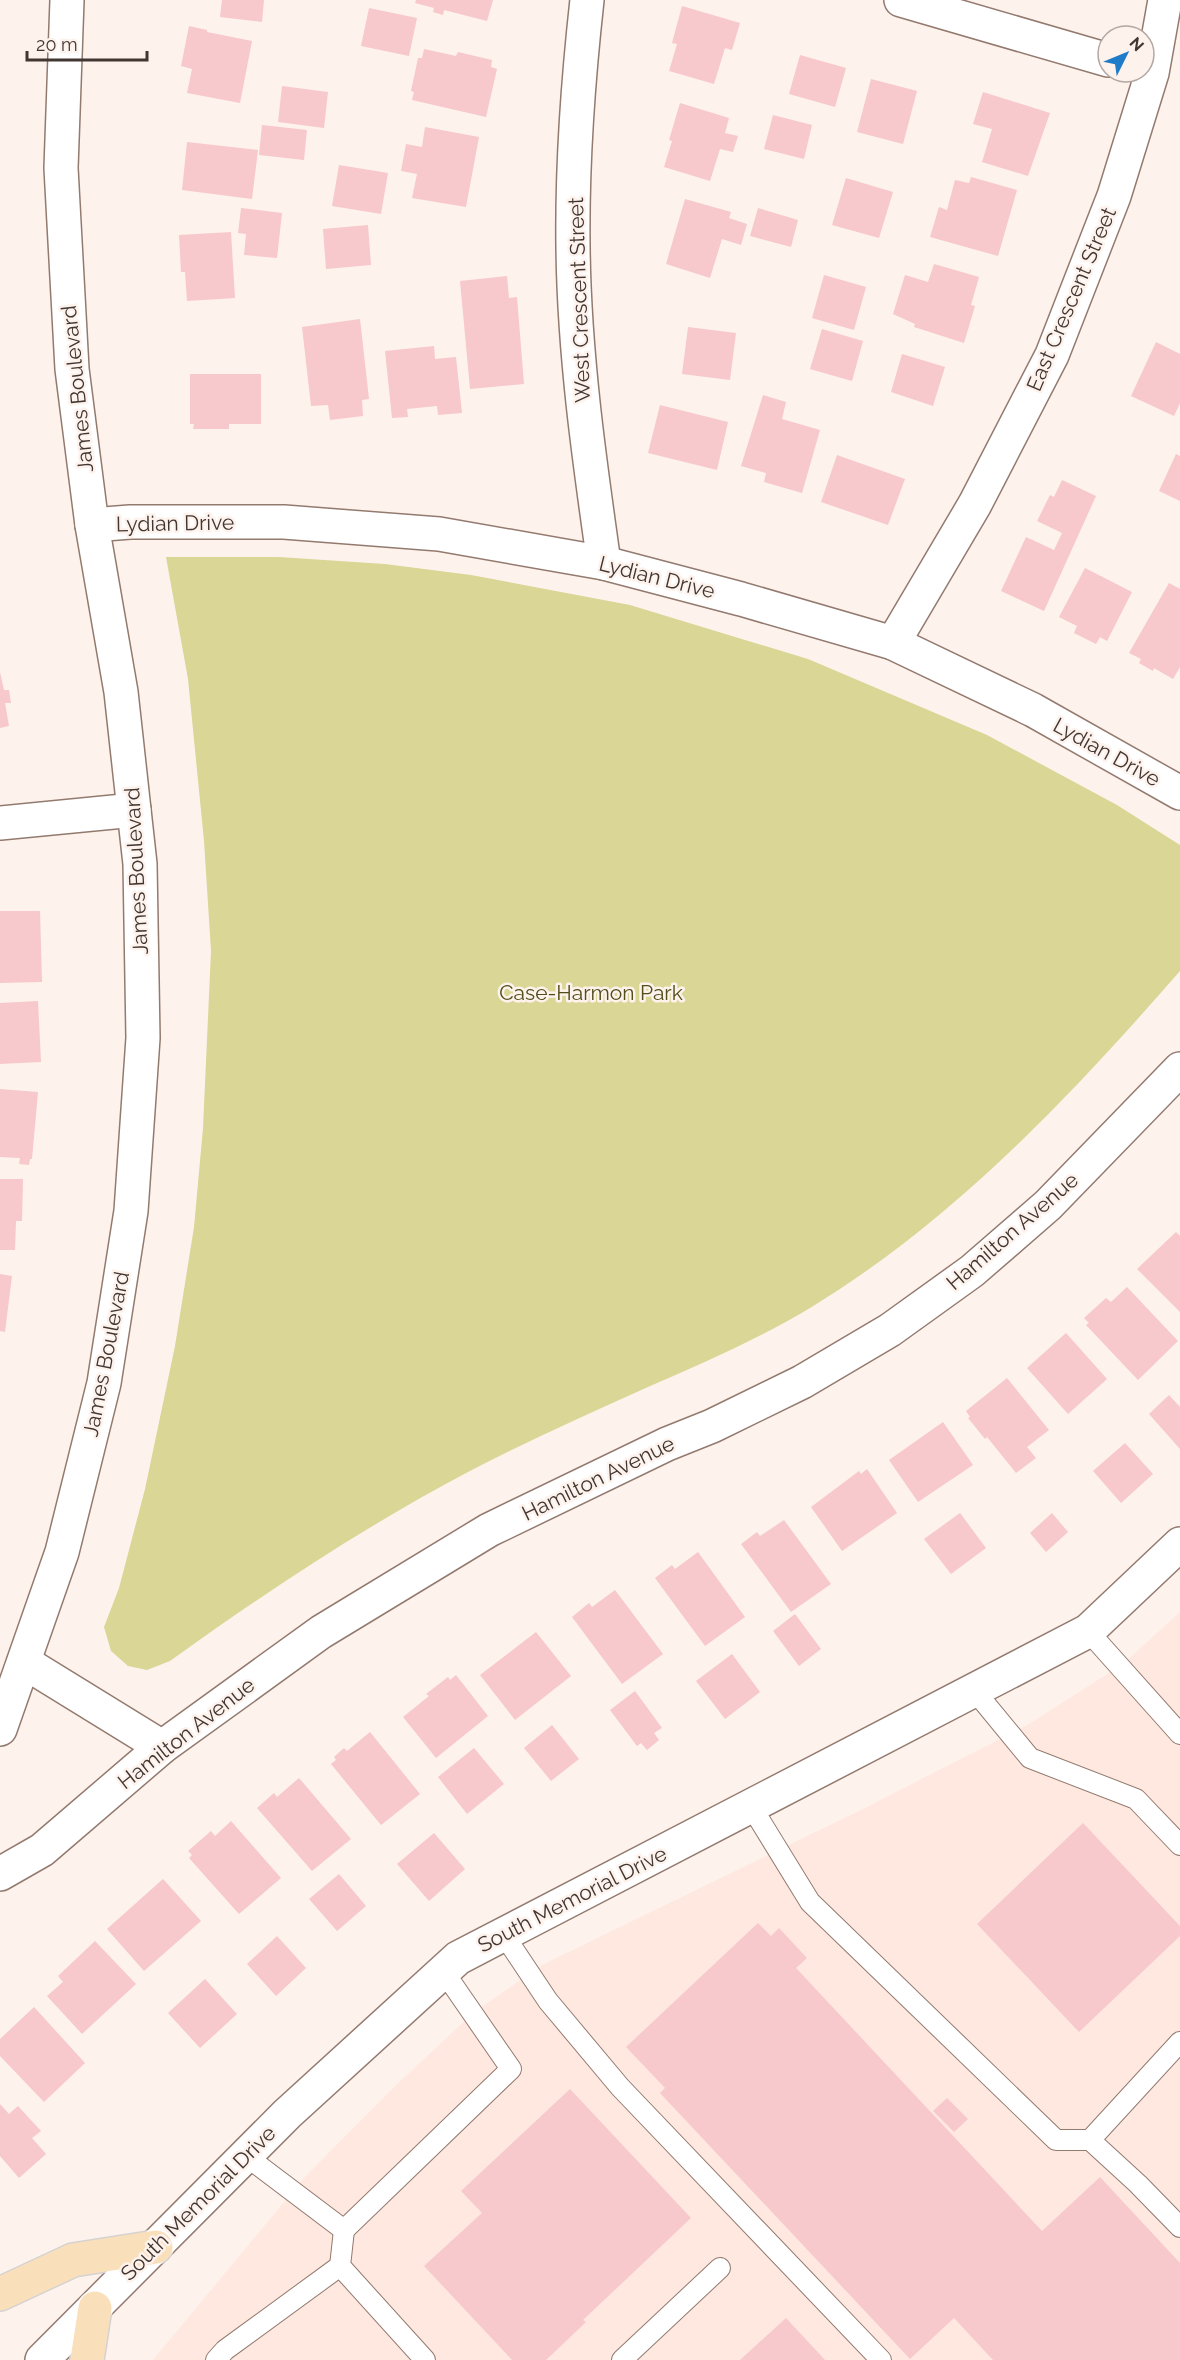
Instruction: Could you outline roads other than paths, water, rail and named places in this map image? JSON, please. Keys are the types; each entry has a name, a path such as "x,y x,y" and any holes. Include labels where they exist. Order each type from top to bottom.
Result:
{"main road":[{"path":"0,2294 73,2260 156,2247"},
{"path":"87,2360 94,2308"}],"street":[{"name":"James Boulevard","path":"0,1729 62,1552 104,1383 131,1211 143,1038 140,864 122,692 92,525 72,369 61,168 68,0"},
{"name":"West Crescent Street","path":"587,0 578,78 573,246 583,413 604,563"},
{"path":"901,0 1096,57"},
{"name":"East Crescent Street","path":"893,643 975,504 1052,355 1159,75 1166,0"},
{"name":"Lydian Drive","path":"92,525 284,522 439,534 604,563 741,599 893,643 1033,710 1180,793"},
{"path":"0,823 134,810"},
{"name":"Hamilton Avenue","path":"0,1874 42,1850 162,1747 321,1632 489,1530 802,1382 890,1330 972,1271 1048,1205 1180,1069"},
{"name":"South Memorial Drive","path":"42,2360 287,2114 458,1958 1088,1631 1180,1544"},
{"path":"24,1662 162,1747"}],"lane":[{"path":"1088,1631 1180,1734"},
{"path":"974,1690 1030,1758 1136,1799 1180,1845"},
{"path":"751,1806 810,1902 1056,2140 1090,2140 1180,2227"},
{"path":"504,1935 548,2001 620,2087 881,2360"},
{"path":"216,2360 225,2350 340,2266 344,2230 511,2069 444,1972"},
{"path":"1090,2140 1180,2042"},
{"path":"246,2156 344,2230"},
{"path":"340,2266 425,2360"},
{"path":"622,2360 720,2268"}],"park label":[{"name":"Case-Harmon Park","path":"591,992"}]}
